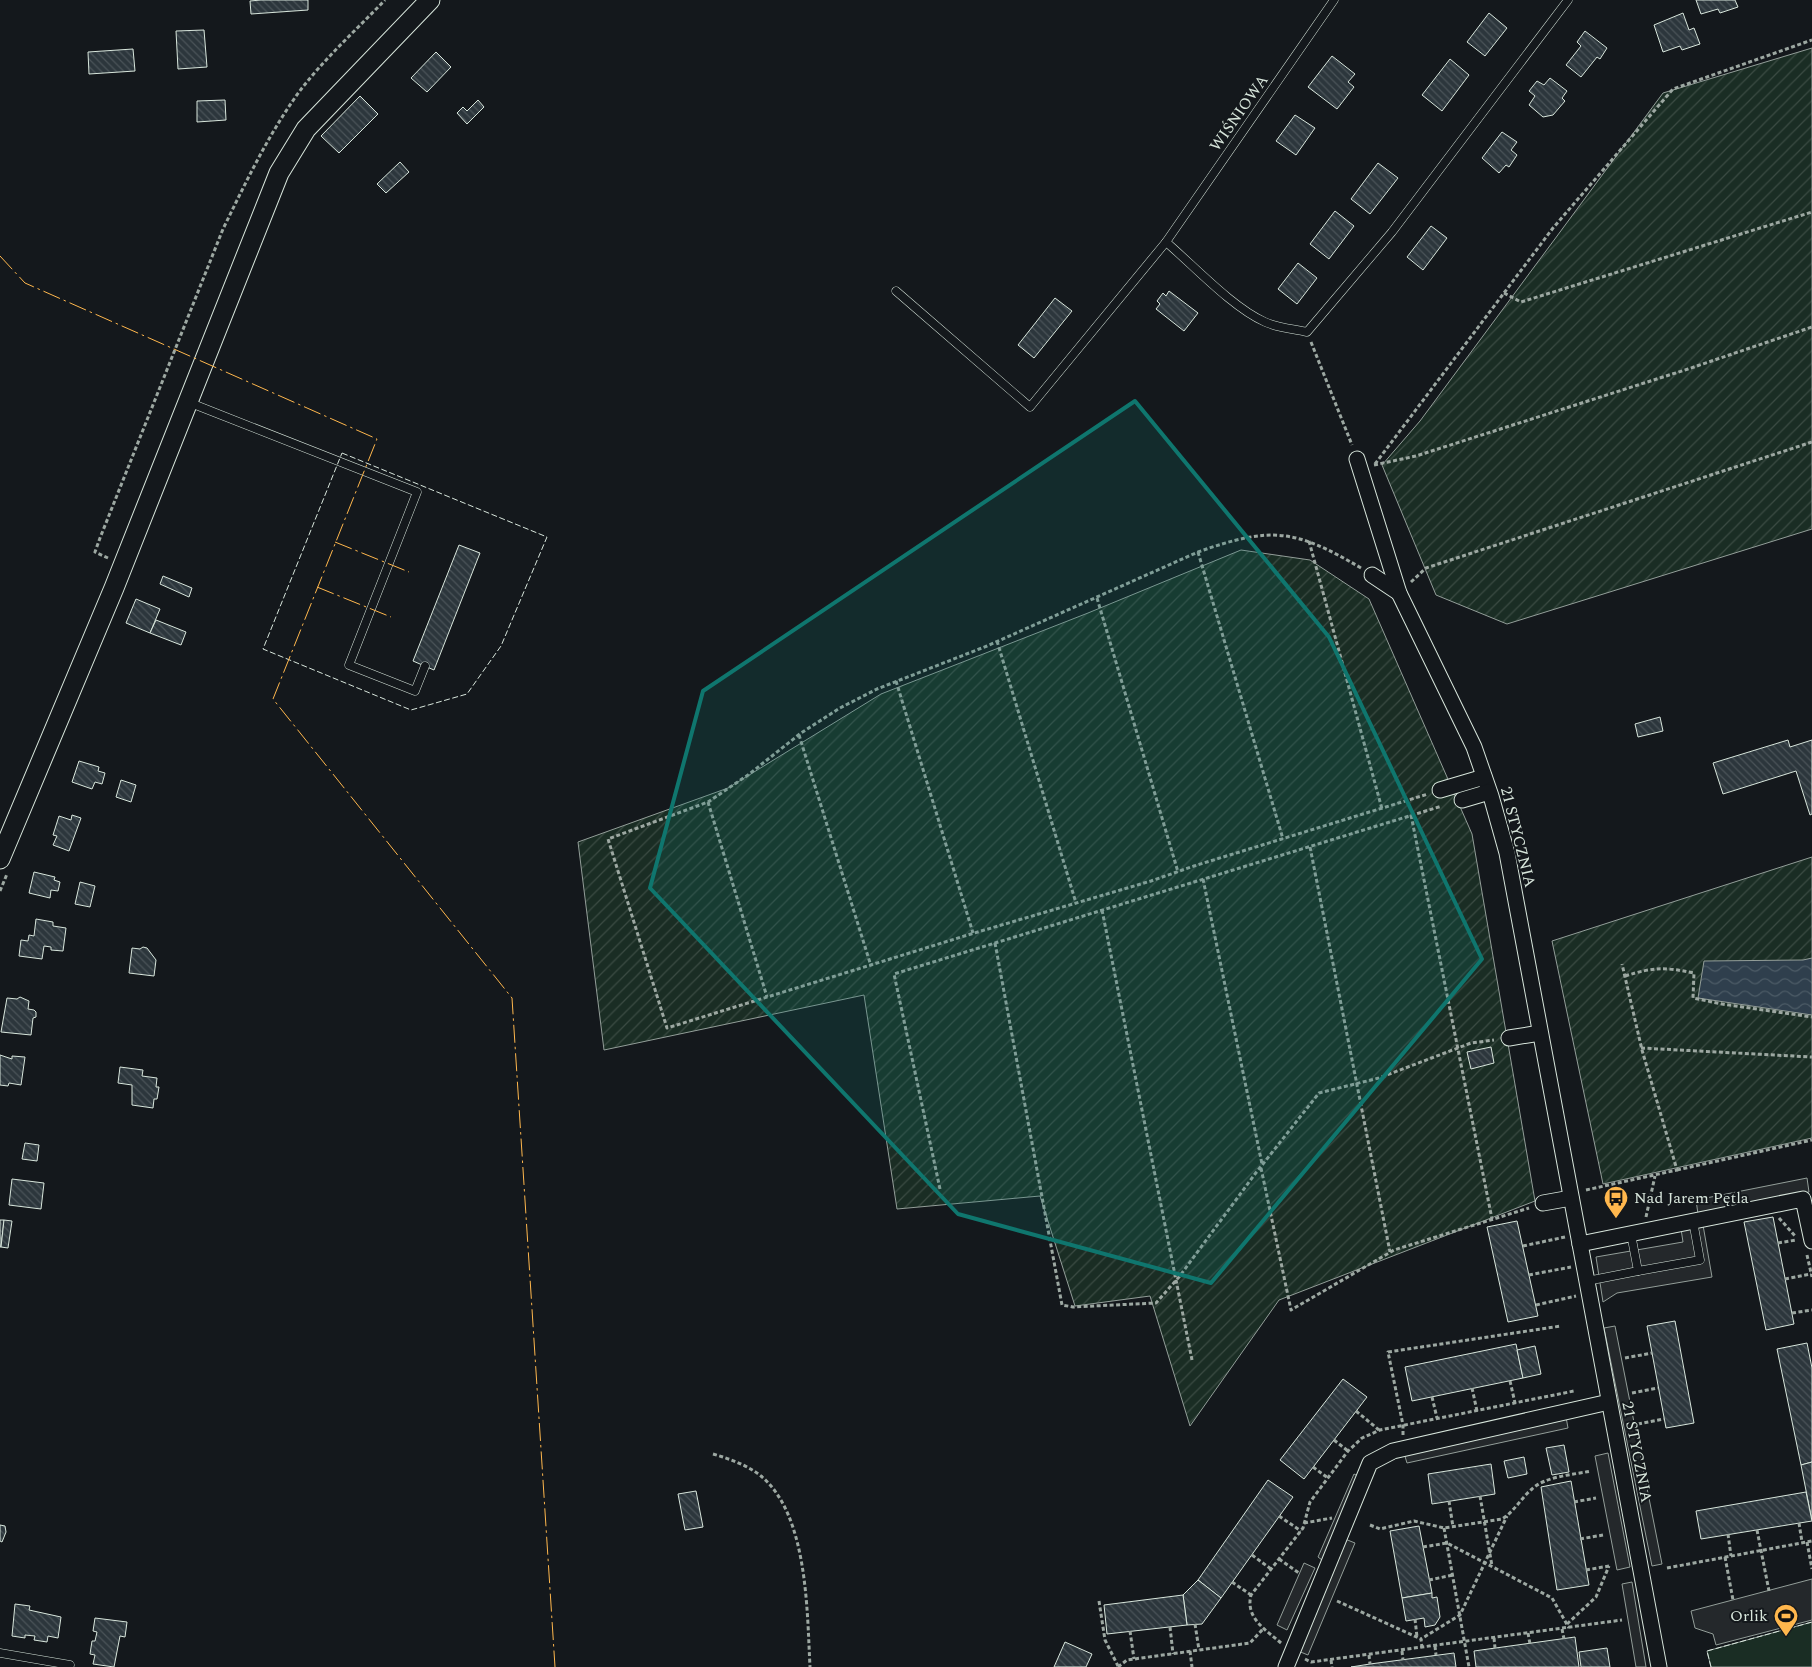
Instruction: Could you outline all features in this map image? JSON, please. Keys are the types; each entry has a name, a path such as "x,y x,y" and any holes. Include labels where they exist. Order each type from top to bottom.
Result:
{"street":[{"path":"0,859 114,588 279,172 306,129 430,0"},
{"name":"21 STYCZNIA","path":"1357,459 1399,593 1474,747 1506,853 1659,1667"},
{"path":"1372,575 1399,593"},
{"path":"1440,790 1484,777"},
{"path":"1462,800 1489,792"},
{"path":"1509,1038 1540,1033"},
{"path":"1543,1203 1571,1195"},
{"path":"1579,1239 1637,1233 1803,1199 1805,1241"},
{"path":"1289,1660 1370,1462 1393,1451 1609,1402"}],"lane":[{"name":"WIŚNIOWA","path":"896,292 1030,407 1166,242 1334,0"},
{"path":"1166,242 1233,301 1255,317 1267,323 1307,332 1392,232 1568,0"},
{"path":"188,402 417,492 349,665 415,691 424,666"},
{"path":"1588,1287 1638,1271 1700,1260 1693,1221"},
{"path":"1637,1233 1638,1271"},
{"path":"0,1653 70,1666"}],"path":[{"path":"1812,40 1673,89 1553,228 1375,465 1416,456 1679,372 1812,327"},
{"path":"1504,293 1521,302 1812,212"},
{"path":"1307,332 1357,459"},
{"path":"1426,568 1812,442"},
{"path":"1372,575 1323,547 1287,535 1267,535 1236,539 1198,552 997,641 896,681 840,708 799,735 748,775 708,802 608,839 667,1028 974,933 1151,881 1440,790"},
{"path":"1309,541 1382,809"},
{"path":"1198,552 1283,839"},
{"path":"1097,598 1178,872"},
{"path":"997,641 1076,903"},
{"path":"896,681 974,933"},
{"path":"799,735 871,966"},
{"path":"940,1188 894,974 1462,800"},
{"path":"708,802 767,997"},
{"path":"1411,815 1492,1219"},
{"path":"1310,847 1390,1252"},
{"path":"1203,879 1291,1310 1390,1252 1543,1203"},
{"path":"1102,910 1192,1360"},
{"path":"996,943 1062,1305 1073,1307 1156,1303 1175,1282 1319,1092 1379,1078 1471,1044 1509,1038"},
{"path":"1622,964 1641,1048 1677,1170"},
{"path":"1624,976 1649,968 1694,973 1693,998 1812,1017"},
{"path":"1641,1048 1812,1057"},
{"path":"1571,1195 1812,1140"},
{"path":"1637,1233 1655,1176"},
{"path":"1774,1212 1805,1241 1812,1275 1786,1279"},
{"path":"1523,1246 1579,1239"},
{"path":"1778,1243 1805,1241"},
{"path":"1529,1275 1584,1264"},
{"path":"1536,1305 1588,1287"},
{"path":"1792,1313 1812,1310"},
{"path":"1402,1449 1403,1425 1388,1352 1561,1326"},
{"path":"1625,1358 1652,1353"},
{"path":"1510,1381 1515,1403"},
{"path":"1472,1388 1477,1410"},
{"path":"1632,1393 1658,1388"},
{"path":"1574,1391 1380,1430 1362,1438 1348,1451 1308,1506 1301,1530 1251,1595 1249,1603 1252,1617 1264,1628 1289,1660 1311,1662 1622,1620"},
{"path":"1432,1397 1437,1418"},
{"path":"1356,1411 1380,1430"},
{"path":"1638,1424 1664,1419"},
{"path":"1334,1440 1348,1451"},
{"path":"713,1454 733,1460 761,1476 782,1502 790,1519 797,1537 803,1568 807,1602 810,1667"},
{"path":"1313,1467 1328,1478"},
{"path":"1419,1638 1460,1615 1507,1516 1531,1489 1541,1482 1591,1471"},
{"path":"1480,1496 1492,1566"},
{"path":"1574,1502 1596,1498"},
{"path":"1449,1501 1453,1527"},
{"path":"1279,1516 1301,1530"},
{"path":"1370,1525 1380,1529 1414,1521 1444,1528 1502,1519 1507,1516"},
{"path":"1304,1523 1335,1518"},
{"path":"1798,1523 1812,1569"},
{"path":"1444,1528 1469,1667"},
{"path":"1757,1530 1769,1591"},
{"path":"1728,1534 1731,1556"},
{"path":"1580,1539 1603,1535"},
{"path":"1667,1568 1812,1541"},
{"path":"1423,1547 1447,1543 1552,1598 1568,1626"},
{"path":"1252,1555 1271,1569"},
{"path":"1725,1557 1732,1600"},
{"path":"1279,1559 1300,1573"},
{"path":"1568,1626 1596,1597 1609,1566 1586,1570"},
{"path":"1429,1580 1453,1575"},
{"path":"1232,1582 1251,1595"},
{"path":"1099,1601 1104,1640 1118,1667 1122,1662 1134,1659 1250,1643 1264,1628"},
{"path":"1337,1601 1419,1638"},
{"path":"1415,1619 1422,1648"},
{"path":"1195,1624 1199,1650"},
{"path":"1170,1627 1174,1654"},
{"path":"1562,1628 1564,1639"},
{"path":"1130,1632 1134,1659"},
{"path":"1528,1633 1530,1644"},
{"path":"1494,1638 1495,1648"},
{"path":"1435,1646 1436,1655"},
{"path":"1190,1651 1192,1667"},
{"path":"1402,1651 1403,1660"},
{"path":"1369,1655 1370,1664"},
{"path":"1331,1660 1332,1667"}],"highlighted area":[{"path":"1135,401 1329,637 1482,959 1211,1283 958,1214 650,888 703,691"}],"green space":[{"path":"1812,48 1812,529 1507,624 1436,595 1382,465 1420,421 1663,93"},
{"path":"1241,550 1310,560 1369,599 1472,834 1535,1201 1279,1300 1190,1426 1150,1296 1075,1306 1040,1196 897,1209 864,995 604,1050 578,842 728,788 881,694 1088,613"},
{"path":"1812,857 1812,1138 1603,1184 1552,941"},
{"name":"Orlik","path":"1812,1622 1812,1667 1711,1667 1707,1651"}],"shaded area":[{"path":"1807,1178 1809,1192 1698,1214 1696,1200"},
{"path":"1703,1225 1712,1277 1617,1293 1603,1302 1596,1257 1683,1242 1681,1229"},
{"path":"1615,1326 1662,1564 1652,1566 1604,1328"},
{"path":"1566,1417 1568,1428 1407,1463 1404,1453"},
{"path":"1608,1453 1630,1567 1617,1570 1595,1456"},
{"path":"1354,1474 1358,1476 1322,1560 1318,1557"},
{"path":"1345,1539 1355,1543 1308,1655 1298,1651"},
{"path":"1304,1563 1315,1568 1287,1630 1277,1625"},
{"path":"1812,1579 1812,1620 1716,1645 1713,1634 1695,1628 1691,1611"},
{"path":"1632,1582 1646,1667 1636,1667 1622,1584"}],"water":[{"path":"1812,958 1812,1015 1698,998 1704,961 1803,960"}],"building":[{"path":"308,0 308,10 251,14 250,1"},
{"path":"1696,0 1735,0 1738,7 1720,13 1718,9 1701,14"},
{"path":"1489,13 1507,28 1485,56 1467,42"},
{"path":"1683,13 1689,30 1694,28 1700,44 1682,50 1680,46 1663,52 1654,25"},
{"path":"204,30 207,67 178,69 176,31"},
{"path":"1585,31 1607,48 1600,59 1597,57 1581,77 1566,65 1581,46 1577,42"},
{"path":"133,49 135,71 89,74 88,52"},
{"path":"436,52 451,67 427,92 411,78"},
{"path":"1332,56 1355,74 1348,82 1354,87 1337,109 1308,87"},
{"path":"1450,59 1469,75 1442,111 1422,95"},
{"path":"1550,78 1567,91 1562,98 1565,101 1553,115 1543,117 1529,105 1535,96 1529,91 1537,81 1544,85"},
{"path":"360,96 378,114 339,153 321,136"},
{"path":"225,100 226,120 197,122 197,101"},
{"path":"478,100 484,107 467,124 457,113 463,107 467,111"},
{"path":"1295,115 1315,128 1296,155 1276,141"},
{"path":"1502,132 1517,142 1511,150 1517,155 1509,167 1506,165 1499,173 1482,158"},
{"path":"400,162 409,172 386,193 377,184"},
{"path":"1378,163 1398,178 1370,214 1351,199"},
{"path":"1335,211 1354,226 1329,259 1310,244"},
{"path":"1431,226 1447,238 1423,270 1407,257"},
{"path":"1298,263 1317,278 1297,304 1278,289"},
{"path":"1169,291 1198,313 1184,331 1156,309 1160,304 1157,301 1163,293 1166,296"},
{"path":"1055,298 1072,311 1034,358 1018,345"},
{"path":"459,545 480,553 434,670 413,661"},
{"path":"163,576 192,588 189,597 160,584"},
{"path":"136,599 160,609 150,633 126,623"},
{"path":"156,620 186,632 181,645 150,633"},
{"path":"1660,717 1663,731 1638,737 1635,724"},
{"path":"1788,740 1790,747 1812,740 1812,814 1810,815 1796,771 1723,794 1713,763"},
{"path":"79,761 99,767 98,771 105,773 102,784 95,782 92,789 72,782"},
{"path":"121,780 136,785 131,802 116,797"},
{"path":"72,815 81,818 69,851 53,845 57,836 53,835 59,816 71,820"},
{"path":"34,872 55,877 54,880 60,882 58,891 51,890 50,898 29,893"},
{"path":"80,882 95,886 90,907 75,904"},
{"path":"36,919 53,922 53,926 66,928 63,951 51,950 51,947 44,946 42,959 19,956 21,940 28,941 29,935 34,936"},
{"path":"143,947 147,948 156,960 154,976 129,973 132,948 140,949"},
{"path":"20,997 29,1001 28,1009 36,1012 36,1017 33,1018 31,1035 1,1032 7,998 17,999"},
{"path":"1491,1047 1494,1063 1471,1069 1467,1052"},
{"path":"0,1055 12,1059 12,1056 25,1057 21,1085 9,1083 8,1086 0,1085"},
{"path":"120,1067 143,1070 142,1076 157,1078 156,1087 159,1087 157,1099 154,1099 153,1108 132,1105 132,1085 118,1083"},
{"path":"25,1143 39,1145 37,1161 22,1159"},
{"path":"12,1179 44,1183 41,1209 9,1205"},
{"path":"1773,1217 1794,1324 1766,1330 1744,1222"},
{"path":"0,1220 4,1220 1,1247 0,1247"},
{"path":"4,1220 12,1221 8,1248 1,1247"},
{"path":"1517,1221 1538,1316 1508,1322 1487,1227"},
{"path":"1675,1321 1694,1423 1666,1428 1647,1326"},
{"path":"1807,1343 1812,1368 1812,1462 1801,1465 1777,1349"},
{"path":"1516,1344 1523,1378 1412,1401 1405,1367"},
{"path":"1535,1346 1541,1374 1523,1378 1517,1350"},
{"path":"1343,1379 1367,1397 1304,1479 1280,1460"},
{"path":"1564,1445 1569,1472 1552,1475 1546,1448"},
{"path":"1524,1457 1527,1474 1508,1478 1504,1461"},
{"path":"1812,1462 1812,1521 1801,1465"},
{"path":"1491,1464 1495,1494 1432,1504 1428,1474"},
{"path":"1268,1480 1293,1497 1221,1598 1198,1580"},
{"path":"1571,1481 1589,1585 1557,1590 1541,1487"},
{"path":"696,1491 703,1527 685,1530 678,1494"},
{"path":"1806,1492 1812,1521 1701,1539 1696,1511"},
{"path":"0,1525 5,1526 6,1532 2,1542 0,1541"},
{"path":"1419,1526 1432,1593 1402,1598 1390,1531"},
{"path":"1198,1580 1221,1598 1202,1624 1187,1625 1183,1595"},
{"path":"1432,1593 1432,1598 1437,1597 1440,1617 1435,1625 1425,1627 1424,1618 1406,1621 1402,1598"},
{"path":"1183,1595 1187,1625 1107,1634 1104,1605"},
{"path":"15,1604 30,1606 29,1610 61,1617 58,1638 48,1636 47,1642 34,1640 35,1636 25,1635 25,1638 12,1636"},
{"path":"95,1618 127,1622 125,1637 120,1636 114,1667 93,1664 95,1655 90,1654 92,1641 95,1641 97,1632 93,1631"},
{"path":"1575,1637 1579,1667 1476,1667 1474,1651"},
{"path":"1065,1642 1092,1654 1086,1667 1054,1667"},
{"path":"1607,1648 1610,1667 1581,1667 1579,1652"},
{"path":"1454,1653 1456,1667 1351,1667 1370,1664"}],"fence":[{"path":"342,453 547,537 501,646 467,694 411,710 263,649 342,453"},
{"path":"1711,1667 1707,1651 1812,1622"}],"power":[{"path":"0,256 25,283 377,439 273,699 512,998 555,1667"},
{"path":"335,542 409,572"},
{"path":"317,587 391,617"}],"place":[{"name":"Nad Jarem Pętla","path":"1616,1219"},
{"name":"Orlik","path":"1786,1637"}]}
